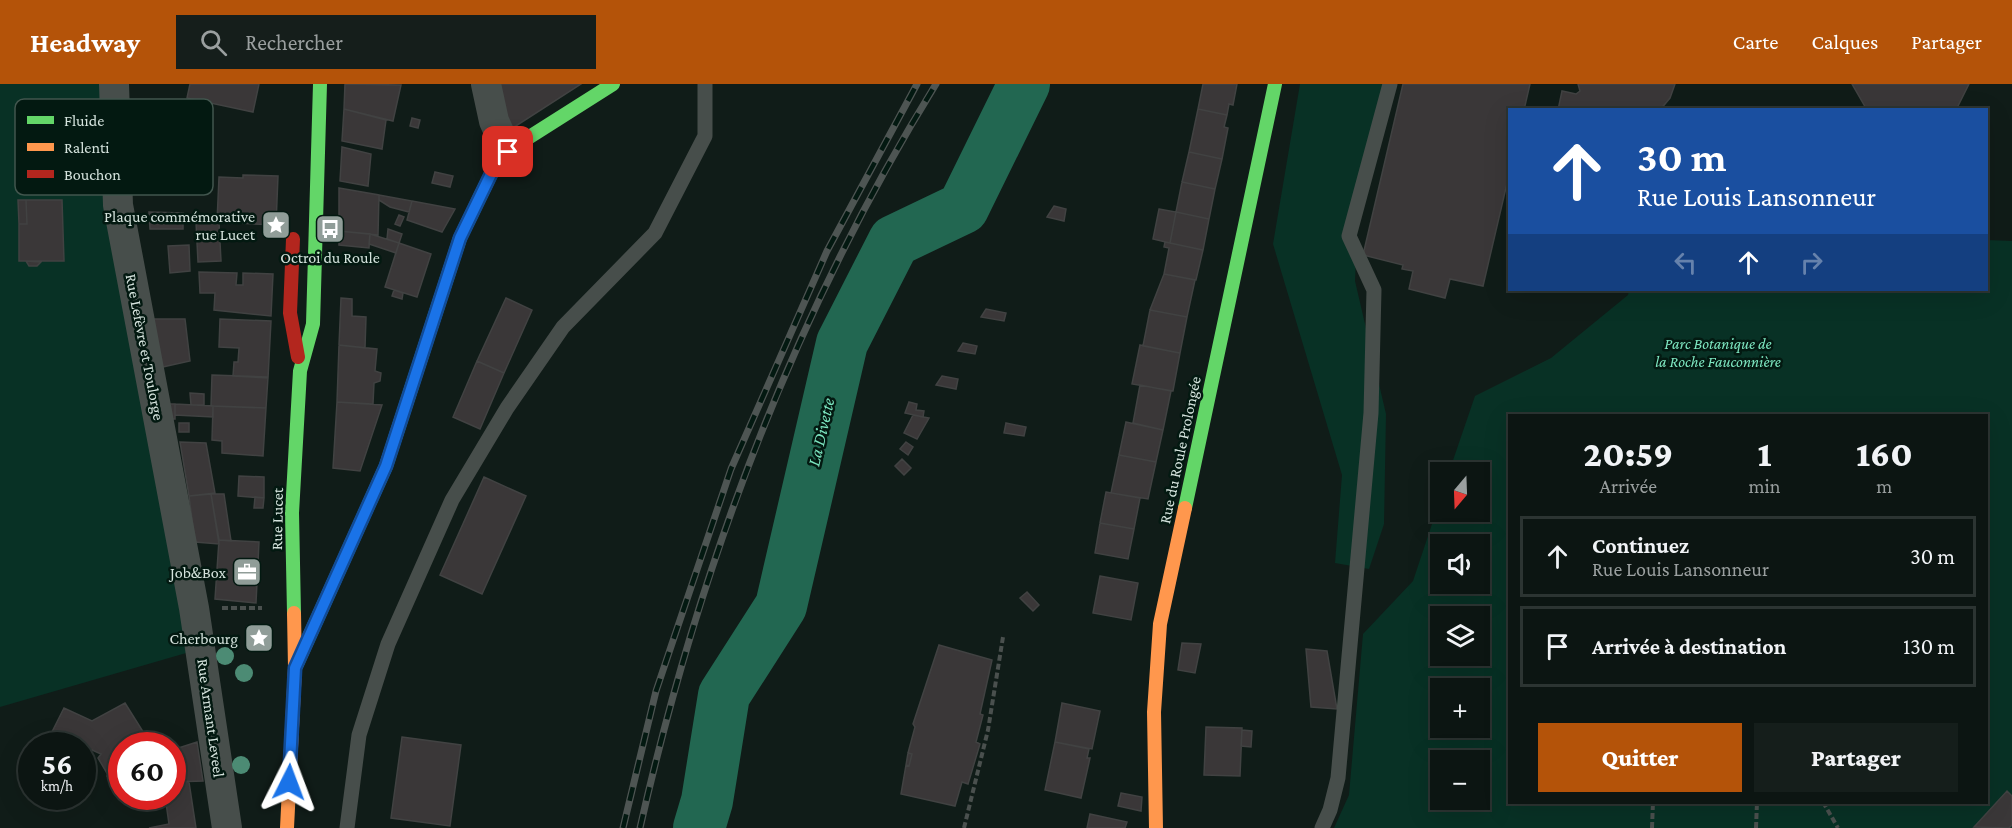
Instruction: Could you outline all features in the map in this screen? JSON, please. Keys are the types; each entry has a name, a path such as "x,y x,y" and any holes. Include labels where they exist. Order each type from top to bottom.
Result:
{"main road":[{"name":"Rue Lucet","path":"287,828 295,668 292,513 300,371 313,324 320,84"},
{"path":"295,668 386,466 460,238 491,174 508,152 554,119 613,84"},
{"name":"Rue du Roule Prolongée","path":"1156,828 1154,712 1160,624 1275,84"},
{"name":"Rue Lucet","path":"293,221 290,313 300,371"}],"street":[{"name":"Rue Lefèvre et Toulorge","path":"114,84 114,99"},
{"path":"486,84 494,121 508,152"},
{"name":"Rue Lefèvre et Toulorge","path":"118,195 194,608"},
{"name":"Rue Armant Leveel","path":"194,608 227,828"}],"lane":[{"path":"347,828 359,735 387,644 452,500 507,408 563,327 656,233 705,136 705,84"},
{"path":"1322,828 1330,810 1338,778 1371,413 1374,290 1349,236 1390,84"}],"path":[{"path":"194,608 293,609"},
{"path":"964,828 988,730 1003,637"},
{"path":"1652,828 1653,804"},
{"path":"1756,828 1757,804"},
{"path":"1824,804 1838,828"}],"green space":[{"path":"0,84 114,84 116,99 15,99 15,195 131,195 200,649 0,707"},
{"path":"1300,84 1389,84 1358,213 1355,281 1386,414 1384,524 1369,569 1335,563 1342,475 1273,244"},
{"name":"Parc Botanique de la Roche Fauconnière","path":"1988,240 2012,241 2012,828 1334,828 1349,795 1363,634 1413,581 1433,522 1490,522 1490,462 1452,462 1475,396 1551,358 1628,295 1629,291 1988,291"}],"building":[{"path":"190,84 259,84 253,112 213,104 213,99 187,98"},
{"path":"345,84 401,85 393,121 344,109"},
{"path":"497,84 581,84 508,131"},
{"path":"1203,84 1237,84 1233,105 1229,104 1227,115 1198,109"},
{"path":"1403,84 1530,84 1524,108 1508,108 1508,179 1483,286 1450,279 1445,298 1409,289 1413,271 1402,269 1403,265 1363,255"},
{"path":"1578,84 1675,84 1670,98 1662,108 1558,108 1562,91 1576,94 1580,91"},
{"path":"1852,84 1969,84 1957,108 1866,108"},
{"path":"344,109 386,120 382,149 342,141"},
{"path":"1198,109 1227,115 1224,127 1228,128 1222,159 1189,152"},
{"path":"412,118 420,120 418,128 410,126"},
{"path":"342,147 371,154 368,186 340,181"},
{"path":"1189,152 1222,159 1215,189 1182,182"},
{"path":"435,172 453,176 450,187 432,183"},
{"path":"243,175 278,176 276,225 217,222 219,177 243,178"},
{"path":"1182,182 1215,189 1209,219 1176,212"},
{"path":"339,188 379,195 378,235 339,231"},
{"path":"379,195 412,201 409,212 390,207 379,200"},
{"path":"18,200 26,200 27,224 19,224"},
{"path":"26,200 62,200 64,261 19,261 19,224 27,224"},
{"path":"412,201 455,209 442,232 407,220"},
{"path":"1054,206 1066,209 1064,221 1047,217"},
{"path":"1159,209 1176,212 1170,243 1153,239"},
{"path":"149,212 183,213 183,229 150,229"},
{"path":"1176,212 1209,219 1203,250 1170,243"},
{"path":"399,215 404,217 400,226 395,224"},
{"path":"196,222 219,223 221,261 198,262"},
{"path":"388,229 402,234 399,243 387,239"},
{"path":"339,231 370,234 369,248 339,245"},
{"path":"370,234 399,243 396,253 369,244"},
{"path":"1165,242 1203,250 1196,280 1164,274 1169,248 1164,247"},
{"path":"399,243 431,254 417,297 385,287"},
{"path":"189,245 190,271 170,273 168,246"},
{"path":"26,261 41,262 37,266 29,266"},
{"path":"199,272 237,273 236,285 243,285 243,273 273,274 271,316 214,310 215,293 200,293"},
{"path":"1164,274 1195,280 1187,317 1150,310"},
{"path":"394,290 403,293 402,299 392,296"},
{"path":"341,298 352,299 352,316 366,317 365,348 339,345"},
{"path":"506,298 532,310 504,373 477,361"},
{"path":"986,309 1006,313 1004,321 981,317"},
{"path":"1150,310 1187,317 1180,353 1143,346"},
{"path":"149,319 185,319 190,361 158,368"},
{"path":"220,319 271,321 268,378 233,376 234,362 238,362 239,348 219,347"},
{"path":"963,343 977,346 975,354 958,351"},
{"path":"339,345 377,349 375,371 381,373 380,381 374,383 373,404 337,402"},
{"path":"1140,345 1180,353 1173,391 1132,384"},
{"path":"477,361 504,373 480,429 453,417"},
{"path":"212,375 268,377 266,408 211,406"},
{"path":"942,376 958,379 956,389 936,385"},
{"path":"1140,385 1171,391 1163,430 1133,423"},
{"path":"190,393 204,394 204,405 191,405"},
{"path":"337,402 382,405 360,471 333,468"},
{"path":"909,402 917,404 916,410 924,411 923,417 905,413"},
{"path":"165,404 175,404 175,419 168,419"},
{"path":"175,404 213,406 213,417 175,415"},
{"path":"213,406 266,408 263,456 222,453 222,441 212,440"},
{"path":"913,415 929,418 917,439 904,433"},
{"path":"1126,422 1163,430 1156,462 1119,455"},
{"path":"179,423 189,423 189,432 179,432"},
{"path":"1006,423 1026,427 1024,436 1004,433"},
{"path":"180,442 206,443 215,493 189,496"},
{"path":"906,442 913,447 908,455 900,449"},
{"path":"1119,455 1156,462 1148,499 1111,493"},
{"path":"902,459 911,468 904,475 895,466"},
{"path":"239,476 264,477 264,498 238,496"},
{"path":"484,477 526,496 482,594 440,575"},
{"path":"1106,492 1140,498 1134,529 1100,523"},
{"path":"211,494 219,544 195,542 189,496"},
{"path":"211,494 224,494 231,541 219,540"},
{"path":"255,497 264,498 263,508 254,508"},
{"path":"1100,523 1134,529 1128,559 1095,553"},
{"path":"219,540 259,542 256,603 215,599"},
{"path":"1100,576 1138,583 1131,620 1093,613"},
{"path":"1027,592 1039,605 1033,611 1020,598"},
{"path":"1182,643 1201,644 1195,673 1178,670"},
{"path":"939,645 992,660 976,742 980,744 968,784 962,782 955,806 901,794 906,765 909,766 912,754 908,753 915,727 913,724"},
{"path":"1306,649 1327,651 1337,709 1311,707"},
{"path":"125,703 143,732 108,732 108,775 98,758 101,754 96,752 96,732 52,732 64,708 92,721"},
{"path":"1062,703 1100,711 1092,749 1055,742"},
{"path":"1206,727 1242,728 1240,776 1204,775"},
{"path":"1242,730 1252,731 1251,747 1241,746"},
{"path":"402,737 461,745 450,826 391,818"},
{"path":"197,742 203,781 186,782 186,746"},
{"path":"1055,742 1089,749 1087,758 1090,758 1081,798 1045,790"},
{"path":"908,753 912,754 909,766 906,765"},
{"path":"186,782 189,782 196,828 149,828 169,824 167,810 186,810"},
{"path":"2007,791 2012,796 2012,825 2009,828 1974,827"},
{"path":"1121,793 1142,797 1141,811 1118,806"},
{"path":"1090,814 1127,822 1125,828 1087,828"}],"waterway":[{"name":"La Divette","path":"699,828 707,801 724,695 781,606 842,343 894,241 963,208 1024,84"}],"railway":[{"path":"623,828 656,691 731,469 827,251 917,84"},
{"path":"640,828 691,634 722,538 757,444 796,351 839,260 885,171 936,84"}],"traffic: fast":[{"path":"294,613 292,513 300,371 313,324 320,84"},
{"path":"295,668 386,466 460,238 491,174 508,152 520,143 613,84"},
{"path":"1185,508 1275,84"}],"traffic: slow":[{"path":"1156,828 1154,712 1160,624 1185,508"},
{"path":"287,828 295,668 294,613"}],"traffic: jam":[{"path":"293,239 290,313 298,357"}],"place":[{"name":"Plaque commémorative rue Lucet","path":"276,225"},
{"name":"Octroi du Roule","path":"330,229"},
{"name":"Job&Box","path":"247,572"},
{"name":"Cherbourg","path":"259,638"}],"route":[{"path":"289,782 295,668 386,466 460,238 491,174 508,152"}]}
